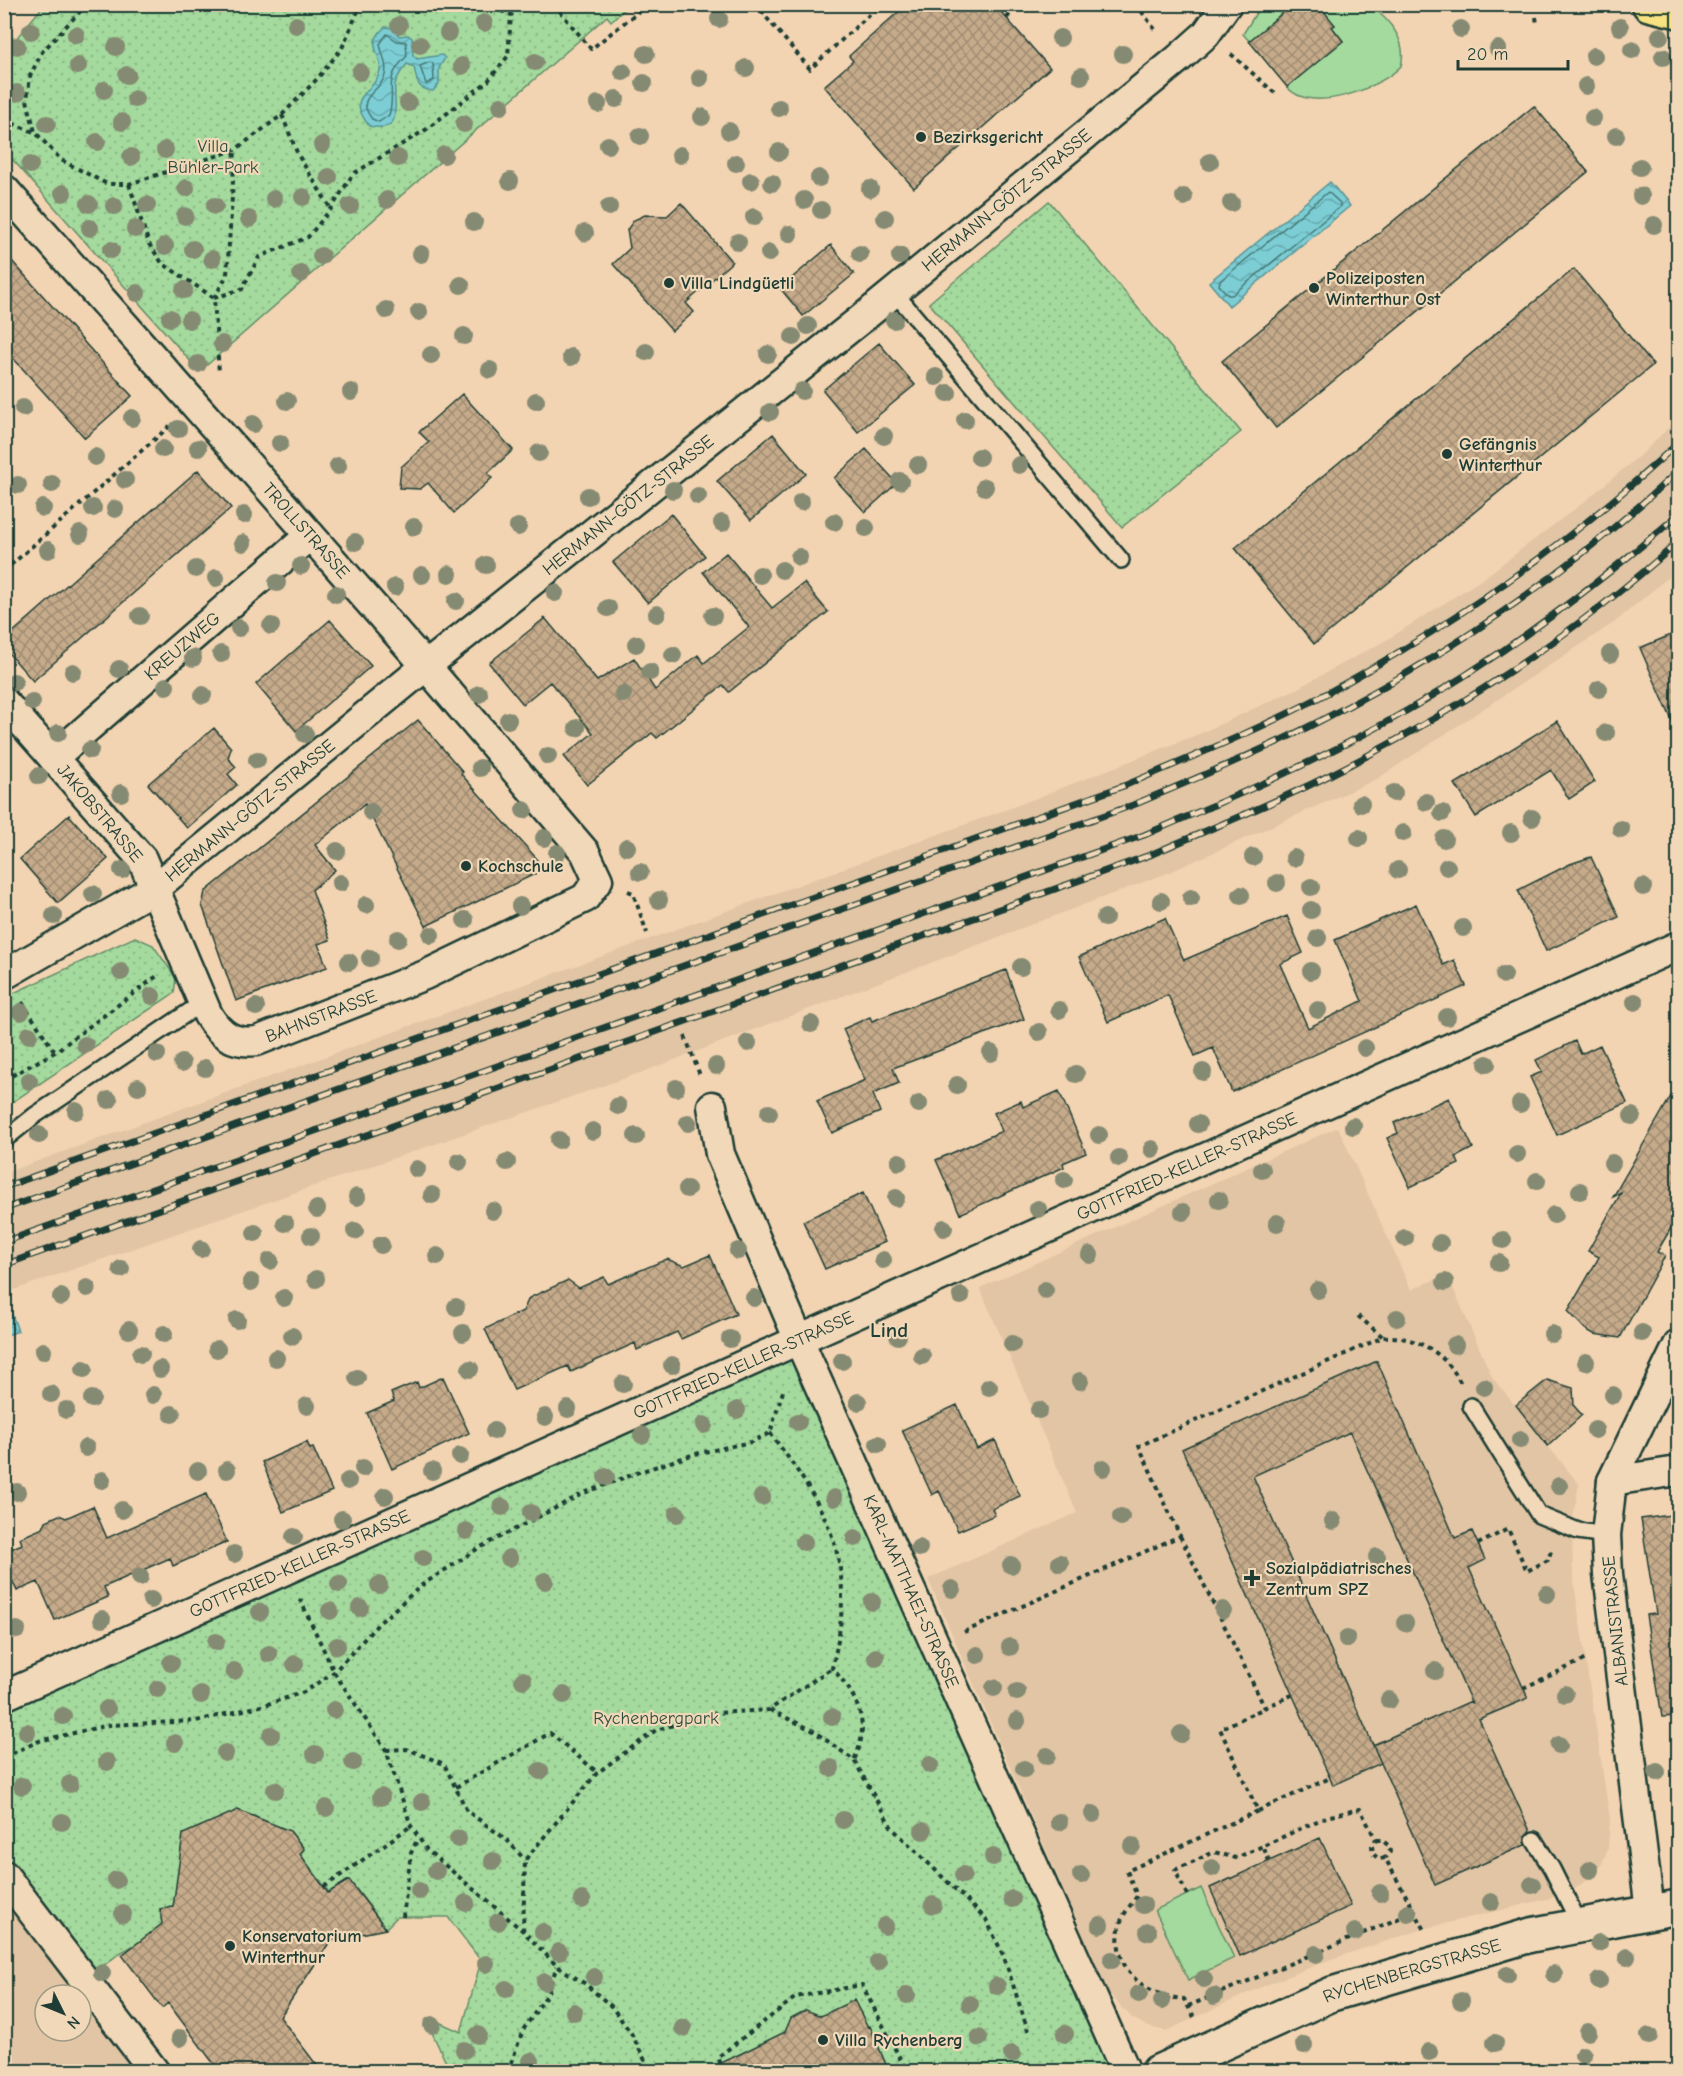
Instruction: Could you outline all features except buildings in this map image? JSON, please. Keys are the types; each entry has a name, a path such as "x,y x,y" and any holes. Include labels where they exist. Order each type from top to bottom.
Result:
{"main road":[{"path":"1649,4 1678,11"}],"street":[{"name":"HERMANN-GÖTZ-STRASSE","path":"10,985 155,888 426,666 894,292 1178,59 1206,34 1227,4"},
{"name":"TROLLSTRASSE","path":"4,189 426,666 585,852 598,880"},
{"name":"KREUZWEG","path":"53,758 310,535"},
{"name":"JAKOBSTRASSE","path":"4,702 142,859 202,1003"},
{"name":"BAHNSTRASSE","path":"202,1003 214,1026 223,1035 245,1042 257,1041 425,975 585,898 598,880"},
{"name":"GOTTFRIED-KELLER-STRASSE","path":"4,1696 798,1338 1678,946"},
{"name":"KARL-MATTHAEI-STRASSE","path":"712,1106 720,1154 798,1338 1126,2072"},
{"name":"ALBANISTRASSE","path":"1664,1909 1608,1574 1606,1535 1612,1481 1678,1345"},
{"path":"1612,1481 1678,1471"},
{"path":"4,1875 155,2072"},
{"name":"RYCHENBERGSTRASSE","path":"1158,2072 1332,1994 1531,1935 1664,1909"}],"lane":[{"path":"894,292 1121,560"},
{"path":"4,1140 34,1116 202,1003"},
{"path":"1471,1406 1539,1515 1578,1531 1606,1535"},
{"path":"1534,1840 1552,1869 1580,1925"}],"path":[{"path":"35,132 27,99 30,76 42,52 87,4"},
{"path":"4,120 35,132 62,160 107,184 129,184 236,150 282,115 342,48 361,4"},
{"path":"484,4 511,15"},
{"path":"214,298 242,289 259,257 308,237 331,209 353,174 427,129 488,81 508,56 511,15 525,4"},
{"path":"554,4 591,49 648,4"},
{"path":"755,4 810,69 881,4"},
{"path":"1006,18 1017,4"},
{"path":"1536,17 1537,24"},
{"path":"1226,49 1277,95"},
{"path":"282,115 298,155 331,209"},
{"path":"219,373 214,298 227,275 236,150"},
{"path":"129,184 149,244 162,263 214,298"},
{"path":"4,571 195,404"},
{"path":"633,893 647,933"},
{"path":"4,1080 55,1052 184,956"},
{"path":"10,985 55,1052"},
{"path":"685,1036 712,1106"},
{"path":"1358,1316 1383,1336"},
{"path":"1265,1708 1180,1536 1139,1446 1383,1336 1401,1336 1416,1340 1431,1350 1459,1379 1471,1406"},
{"path":"4,1757 39,1741 109,1725 195,1721 265,1705 304,1692 334,1672 379,1623 422,1585 477,1549 584,1493 695,1454 751,1442 770,1433 798,1338"},
{"path":"769,1710 832,1668 841,1630 843,1580 828,1522 803,1476 770,1433"},
{"path":"1478,1544 1509,1529 1527,1570 1548,1560"},
{"path":"936,1644 1180,1536"},
{"path":"285,1569 334,1672 386,1750 411,1826 418,1838 428,1850 523,1931 557,1966 584,1983 611,2006 631,2033 651,2072"},
{"path":"1523,1688 1593,1656"},
{"path":"832,1668 851,1688 861,1714 862,1744 854,1760"},
{"path":"1258,1811 1220,1730 1292,1695"},
{"path":"523,1931 525,1860 597,1773 656,1730 716,1713 769,1710 812,1730 854,1760 892,1828 986,1919 1004,1957 1028,2031"},
{"path":"456,1787 550,1733 597,1773"},
{"path":"386,1750 407,1749 444,1764 467,1812 507,1840 525,1860"},
{"path":"1197,2023 1184,1999 1169,1998 1137,1984 1126,1969 1119,1948 1119,1927 1137,1896 1127,1870 1330,1778"},
{"path":"1187,1895 1175,1870 1214,1852 1236,1858 1326,1817 1360,1809 1376,1840"},
{"path":"324,1887 411,1826"},
{"path":"403,1917 411,1853 418,1838"},
{"path":"1376,1840 1382,1840 1389,1846 1390,1852 1385,1858 1378,1859 1373,1854 1372,1846 1376,1840"},
{"path":"1263,1846 1269,1861"},
{"path":"1385,1858 1428,1935"},
{"path":"1188,2006 1414,1912"},
{"path":"508,2072 523,2030 547,1995 557,1966"},
{"path":"724,2072 718,2057 796,1997 862,1985 907,2072"},
{"path":"944,2070 1076,2069"}],"shaded area":[{"path":"1678,418 1678,569 1615,622 1377,779 1170,872 640,1073 5,1293 5,1173 1016,806 1199,734 1296,689 1385,641 1481,580 1584,502 1644,452"},
{"name":"Sozialpädiatrisches Zentrum SPZ","path":"1338,1127 1411,1290 1447,1274 1492,1377 1579,1484 1572,1522 1573,1577 1610,1820 1608,1848 1601,1866 1593,1876 1567,1894 1427,1928 1331,1959 1259,1988 1166,2031 1149,2027 1132,2018 1108,1992 928,1579 1077,1513 980,1288"},
{"path":"4,1875 87,1983 33,1983 33,2043 93,2043 93,1991 155,2071 5,2071"}],"green space":[{"name":"Villa Bühler-Park","path":"44,5 630,5 611,21 607,16 207,365 193,364 5,151 4,39 8,34 15,40"},
{"path":"1261,5 1293,5 1249,41 1243,34"},
{"path":"1314,5 1370,5 1395,31 1402,48 1401,66 1378,83 1345,96 1312,99 1298,95 1287,87 1343,41 1332,27 1335,25"},
{"path":"1049,201 1241,432 1122,527 929,303"},
{"path":"135,937 153,945 176,978 174,993 5,1107 5,997"},
{"name":"Rychenbergpark","path":"798,1338 1126,2071 450,2071 428,2024 432,2019 461,2032 481,1961 448,1917 397,1917 386,1928 349,1880 329,1892 300,1854 304,1848 290,1831 253,1816 173,1907 160,1909 162,1924 156,1929 158,1932 120,1953 85,1980 5,1875 5,1696"},
{"path":"1201,1888 1234,1958 1188,1980 1155,1910"}],"water":[{"path":"385,27 393,28 399,36 408,35 412,38 413,55 417,59 442,55 445,58 439,68 439,84 433,91 420,86 414,67 407,64 396,82 393,122 388,126 369,126 359,107 362,96 379,74 380,61 375,40"},
{"path":"1330,182 1350,206 1229,306 1209,282"},
{"path":"9,1306 18,1331 5,1336 5,1308"}],"railway":[{"path":"4,1187 1126,785 1224,743 1320,697 1416,642 1462,612 1552,549 1637,480 1678,443"},
{"path":"4,1209 1133,805 1236,761 1347,707 1448,648 1497,616 1590,547 1678,471"},
{"path":"4,1242 1144,835 1208,808 1364,734 1469,673 1576,598 1678,515"},
{"path":"4,1265 1150,855 1236,818 1299,790 1368,755 1462,702 1552,643 1595,611 1678,542"}],"place":[{"name":"Bezirksgericht","path":"921,137"},
{"name":"Villa Lindgüetli","path":"669,283"},
{"name":"Polizeiposten Winterthur Ost","path":"1314,288"},
{"name":"Gefängnis Winterthur","path":"1447,454"},
{"name":"Kochschule","path":"466,866"},
{"name":"Sozialpädiatrisches Zentrum SPZ","path":"1252,1578"},
{"name":"Konservatorium Winterthur","path":"230,1946"},
{"name":"Villa Rychenberg","path":"823,2040"}],"district":[{"name":"Lind","path":"889,1330"}]}
